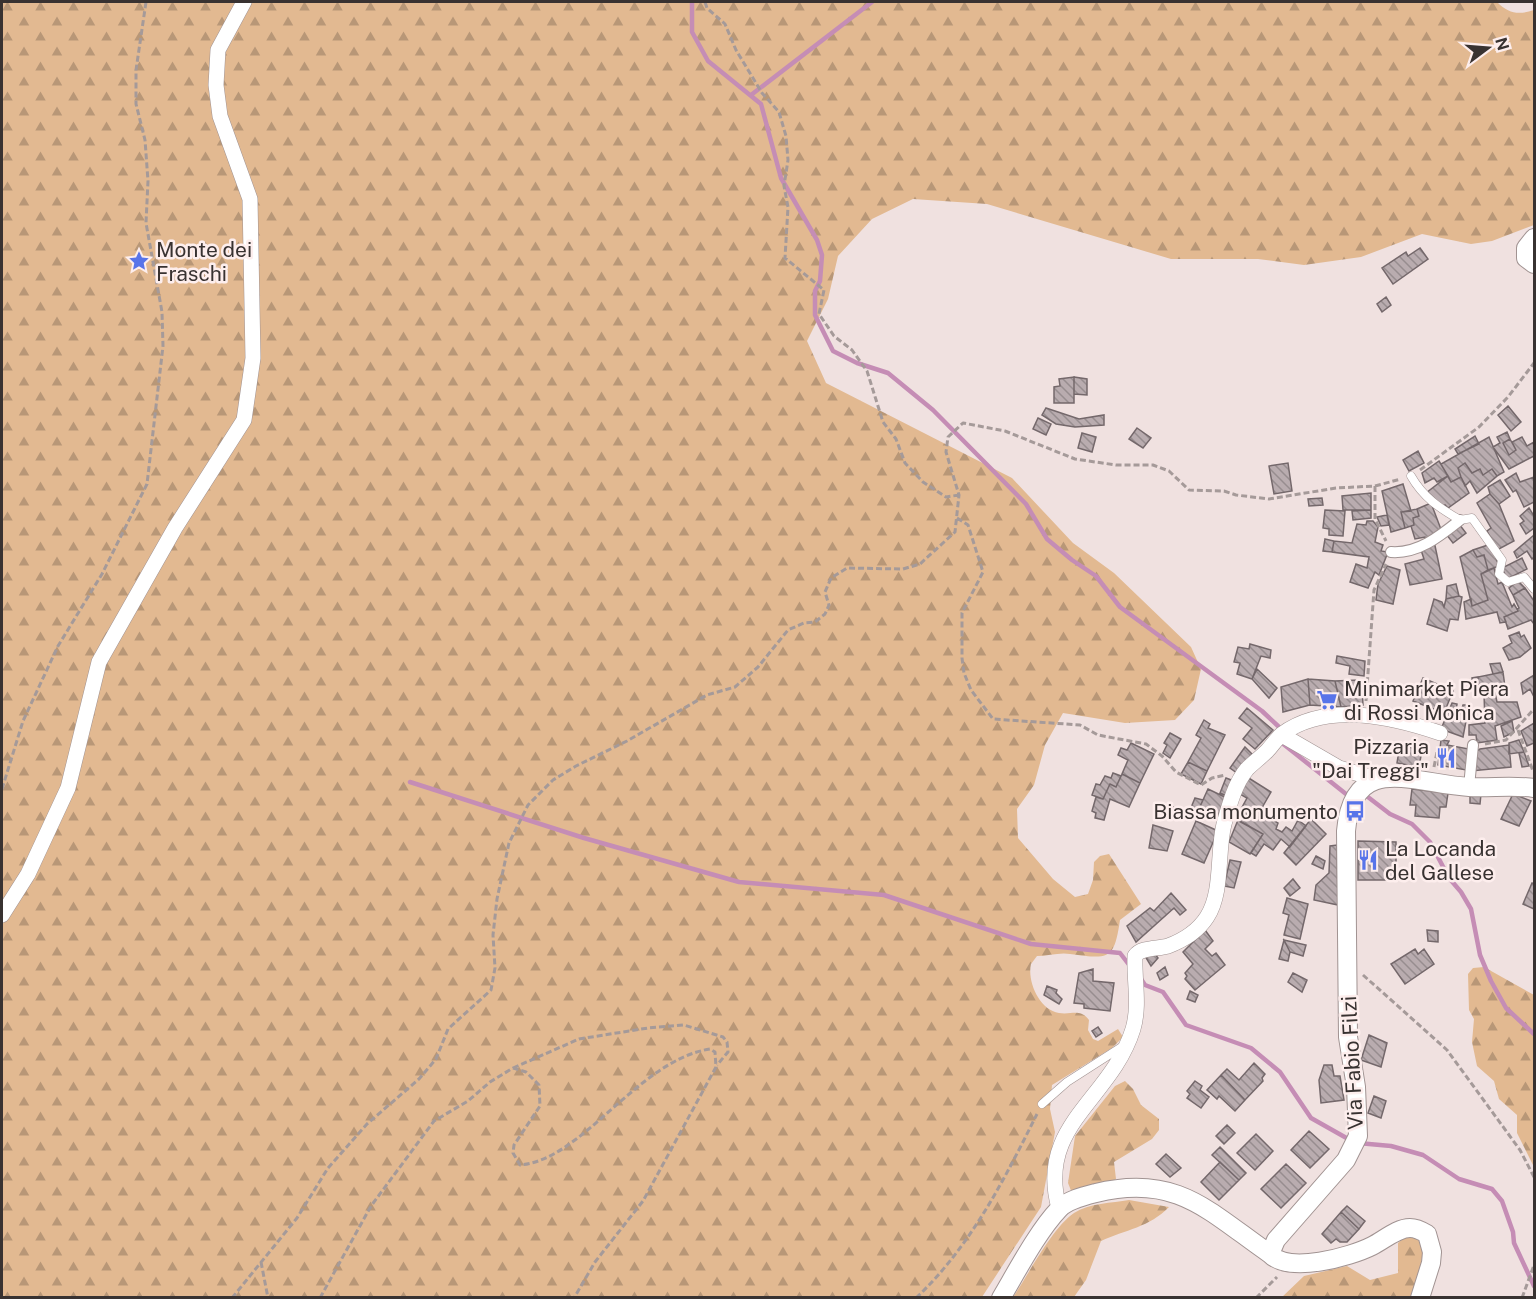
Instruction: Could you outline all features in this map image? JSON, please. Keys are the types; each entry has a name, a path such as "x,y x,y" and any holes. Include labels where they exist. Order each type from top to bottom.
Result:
{"street":[{"path":"2,915 28,874 68,788 99,662 175,528 244,420 253,358 250,199 220,116 216,84 218,50 244,2"},
{"path":"1534,238 1526,253 1526,258 1534,264"},
{"path":"1391,552 1405,553 1421,546 1441,536 1460,520"},
{"path":"1059,1208 1054,1191 1056,1154 1062,1137 1116,1066 1127,1043 1137,1011 1136,954 1181,940 1198,928 1208,916 1218,883 1217,866 1225,823 1246,771 1282,735 1323,718 1364,717 1404,721 1440,733"},
{"path":"1282,735 1339,768 1376,779 1432,782 1468,787 1527,787"},
{"path":"1468,787 1473,745"},
{"name":"Via Fabio Filzi","path":"1270,1254 1276,1240 1346,1160 1358,1136 1356,1087 1348,1037 1346,960 1348,810 1359,790 1376,779"},
{"path":"1001,1298 1059,1208 1081,1197 1102,1192 1159,1188 1189,1198 1277,1261 1287,1263 1300,1264 1338,1257 1373,1246 1402,1230 1415,1229 1427,1234 1432,1252 1420,1298"}],"lane":[{"path":"1411,476 1422,493 1439,508 1460,520 1472,518 1482,529 1502,560 1499,574 1508,582 1524,577 1534,589"},
{"path":"1042,1104 1067,1082 1127,1043"}],"path":[{"path":"2,789 23,721 58,646 102,573 147,484 163,346 162,312 146,223 148,181 145,140 136,104 136,70 146,2"},
{"path":"705,2 707,8 726,24 736,50 762,93 779,112 786,136 788,160 784,186 788,207 785,258 824,290 819,314 834,336 852,350 867,371 883,422 896,438 906,463 923,482 946,497 959,495"},
{"path":"232,1298 297,1218 328,1168 368,1124 419,1079 436,1059 448,1029 492,990 495,968 493,934 497,899 509,843 528,805 554,780 576,766 627,741 707,695 735,687 758,667 788,630 804,623 815,622 825,614 829,605 825,592 831,578 847,568 903,569 920,564 955,532 959,495 946,452 948,436 963,423 1005,431 1075,459 1116,465 1153,465 1169,471 1189,490 1224,490 1236,495 1269,499 1336,488 1375,486 1411,476 1479,427 1508,397 1534,363"},
{"path":"1364,717 1374,590 1391,552 1375,519 1375,486"},
{"path":"957,518 968,525 983,572 962,613 964,674 982,707 993,719 1080,725 1098,735 1146,744 1162,756 1176,772 1201,785 1224,774 1241,779"},
{"path":"1473,745 1506,740 1518,730 1534,709"},
{"path":"1518,730 1533,772 1527,787"},
{"path":"1432,782 1440,733"},
{"path":"1346,960 1447,1050 1520,1150 1534,1178"},
{"path":"320,1298 371,1206 434,1121 468,1101 490,1082 513,1068 579,1039 684,1025 704,1033 715,1033 727,1042 728,1052 716,1067 643,1201 595,1262 574,1298"},
{"path":"513,1068 526,1072 539,1085 540,1106 514,1145 513,1153 520,1165 532,1164 551,1155 647,1079 678,1061 710,1049 715,1052 716,1067"},
{"path":"916,1298 944,1272 996,1197 1042,1104"},
{"path":"261,1262 268,1298"},
{"path":"1256,1298 1268,1284 1287,1270 1287,1263"},
{"path":"1521,1298 1534,1265"}],"green space":[{"path":"2,2 1497,2 1514,12 1524,13 1534,10 1534,225 1492,241 1471,244 1422,234 1361,257 1304,265 1258,259 1171,259 987,204 913,199 872,219 838,256 828,299 807,341 826,383 1012,478 1073,543 1114,573 1191,647 1201,669 1194,700 1175,720 1125,723 1063,713 1045,745 1034,785 1017,809 1018,838 1053,879 1075,897 1088,894 1093,880 1094,862 1100,856 1109,854 1141,904 1120,920 1115,943 1107,954 1093,957 1062,953 1037,956 1031,964 1031,978 1036,994 1040,1001 1052,1011 1086,1016 1089,1020 1088,1030 1093,1039 1098,1041 1118,1029 1123,1037 1112,1048 1052,1085 1050,1109 1055,1132 1041,1207 982,1297 2,1298"},
{"path":"1484,967 1534,995 1534,1167 1517,1133 1517,1115 1499,1099 1494,1081 1477,1066 1472,1042 1474,1019 1469,1010 1468,974 1473,968"},
{"path":"1125,1081 1133,1089 1141,1105 1159,1119 1159,1130 1152,1139 1114,1162 1116,1179 1105,1186 1072,1193 1068,1183 1075,1136 1115,1086"},
{"path":"1129,1200 1169,1207 1145,1224 1101,1241 1086,1280 1074,1297 1013,1297 1065,1220 1074,1213 1094,1205"},
{"path":"1408,1234 1422,1240 1423,1247 1420,1269 1410,1297 1281,1298 1304,1276 1347,1266 1370,1280 1398,1273 1398,1243"}],"building":[{"path":"1420,248 1428,259 1393,284 1382,268 1406,252 1408,256"},
{"path":"1386,297 1391,305 1382,312 1377,304"},
{"path":"1074,377 1087,379 1087,395 1074,394"},
{"path":"1074,377 1074,403 1054,403 1054,387 1060,386 1059,379"},
{"path":"1508,406 1521,422 1511,431 1498,415"},
{"path":"1046,408 1079,419 1104,415 1104,425 1075,427 1056,424 1042,415"},
{"path":"1038,418 1051,424 1046,435 1033,429"},
{"path":"1137,428 1151,438 1143,448 1129,439"},
{"path":"1507,432 1510,439 1503,443 1509,455 1516,450 1512,442 1522,437 1527,446 1534,442 1534,456 1509,469 1493,447 1500,443 1497,437"},
{"path":"1082,433 1096,437 1092,452 1078,448"},
{"path":"1475,436 1479,444 1458,454 1455,449"},
{"path":"1489,437 1504,472 1497,476 1492,469 1483,475 1480,469 1472,473 1465,463 1458,468 1461,477 1451,482 1441,464"},
{"path":"1510,439 1516,450 1509,455 1503,443"},
{"path":"1418,451 1424,463 1409,471 1403,460"},
{"path":"1439,461 1448,476 1437,482 1434,478 1425,483 1422,473"},
{"path":"1288,463 1292,491 1274,494 1269,466"},
{"path":"1465,463 1472,473 1480,469 1483,475 1492,469 1497,476 1477,493 1470,481 1465,486 1461,477 1458,468"},
{"path":"1516,473 1520,482 1534,477 1534,502 1524,507 1516,490 1513,492 1505,480"},
{"path":"1448,476 1451,482 1461,477 1469,493 1448,508 1445,505 1441,507 1426,493"},
{"path":"1500,480 1510,496 1499,504 1490,494 1488,487"},
{"path":"1403,484 1411,511 1401,512 1405,528 1391,532 1382,491"},
{"path":"1371,493 1371,510 1343,510 1342,496"},
{"path":"1490,494 1499,504 1514,541 1497,550 1487,531 1491,528 1477,503"},
{"path":"1322,498 1323,505 1309,506 1308,499"},
{"path":"1431,503 1442,532 1426,539 1425,537 1415,539 1411,526 1414,525 1413,518 1419,516 1417,509"},
{"path":"1529,508 1534,516 1534,528 1526,534 1520,524 1524,521 1520,516"},
{"path":"1417,509 1419,516 1413,518 1414,525 1405,528 1401,512"},
{"path":"1325,510 1345,511 1343,536 1329,535 1329,529 1323,528"},
{"path":"1371,510 1371,518 1353,520 1352,511"},
{"path":"1387,515 1389,525 1381,526 1377,517"},
{"path":"1367,521 1373,521 1378,527 1375,542 1383,545 1381,551 1388,552 1379,575 1375,572 1368,588 1350,582 1356,564 1367,568 1369,557 1332,552 1334,541 1352,543 1357,524 1366,525"},
{"path":"1459,524 1466,533 1453,543 1446,534"},
{"path":"1534,535 1534,557 1532,559 1527,551 1517,558 1514,552"},
{"path":"1325,539 1334,541 1332,552 1323,551"},
{"path":"1434,541 1442,579 1410,585 1405,564 1424,559 1421,550"},
{"path":"1491,544 1499,566 1488,570 1484,555 1477,557 1473,550"},
{"path":"1473,550 1477,557 1484,555 1488,570 1481,574 1488,600 1472,606 1460,557"},
{"path":"1522,558 1527,569 1507,579 1502,568"},
{"path":"1387,566 1400,570 1393,604 1376,600 1378,584"},
{"path":"1494,568 1498,584 1502,582 1512,607 1514,604 1518,611 1504,617 1506,622 1500,623 1497,612 1466,619 1464,602 1471,599 1472,606 1488,600 1481,574"},
{"path":"1518,581 1525,588 1513,595 1509,588"},
{"path":"1456,584 1459,596 1446,599 1447,586"},
{"path":"1525,588 1534,601 1534,624 1531,620 1508,629 1504,617 1518,611 1519,608 1513,595"},
{"path":"1462,597 1458,620 1450,619 1447,631 1427,624 1434,599 1442,602 1444,607 1446,599"},
{"path":"1519,632 1521,637 1524,635 1531,648 1520,657 1509,660 1503,648 1512,643 1509,636"},
{"path":"1250,644 1271,650 1270,658 1261,656 1252,679 1237,674 1240,663 1234,662 1238,647 1249,649"},
{"path":"1337,656 1365,661 1364,676 1349,674 1350,666 1336,663"},
{"path":"1500,663 1503,672 1493,674 1490,664"},
{"path":"1257,669 1277,688 1269,698 1252,679"},
{"path":"1503,672 1505,687 1479,691 1478,677"},
{"path":"1534,675 1534,697 1530,689 1523,694 1521,683"},
{"path":"1478,677 1479,691 1473,692 1472,678"},
{"path":"1423,678 1453,691 1444,713 1413,701"},
{"path":"1308,679 1335,681 1341,707 1310,705"},
{"path":"1308,679 1310,705 1283,712 1281,687"},
{"path":"1359,680 1359,688 1362,687 1363,705 1341,707 1335,681"},
{"path":"1495,693 1497,702 1517,702 1521,717 1495,726 1497,740 1477,743 1476,735 1469,735 1469,725 1485,723 1484,694"},
{"path":"1452,703 1457,704 1456,711 1461,711 1463,705 1469,705 1463,737 1441,729"},
{"path":"1247,708 1273,730 1255,749 1243,739 1252,728 1239,718"},
{"path":"1204,720 1210,724 1208,728 1225,735 1207,771 1188,762 1201,738 1196,735"},
{"path":"1512,721 1514,732 1504,737 1501,726"},
{"path":"1534,723 1534,743 1527,746 1521,731"},
{"path":"1170,733 1181,739 1170,758 1163,753 1167,745 1164,743"},
{"path":"1441,740 1449,741 1447,745 1469,749 1466,770 1438,765"},
{"path":"1519,740 1524,752 1509,754 1509,743"},
{"path":"1131,743 1154,754 1140,783 1122,774 1128,760 1118,755 1121,748 1127,750"},
{"path":"1400,745 1422,750 1419,767 1397,763"},
{"path":"1509,745 1511,767 1471,771 1474,753 1480,749"},
{"path":"1245,747 1252,754 1237,773 1230,768"},
{"path":"1524,752 1529,766 1522,767 1519,753"},
{"path":"1188,762 1207,771 1201,784 1181,774"},
{"path":"1113,773 1121,776 1116,787 1110,784 1103,799 1092,795 1096,784 1100,785 1105,776 1111,778"},
{"path":"1122,774 1140,783 1129,807 1110,799 1104,820 1095,818 1096,813 1092,811 1096,797 1103,799 1110,784 1116,787"},
{"path":"1247,777 1271,792 1263,806 1266,809 1259,820 1240,811 1247,798 1238,793"},
{"path":"1226,778 1234,781 1229,797 1220,793"},
{"path":"1208,789 1227,798 1217,820 1197,813"},
{"path":"1412,789 1448,793 1446,807 1440,807 1439,818 1415,816 1416,805 1410,805"},
{"path":"1470,793 1481,794 1480,804 1470,803"},
{"path":"1513,794 1531,801 1519,826 1501,819"},
{"path":"1195,798 1203,800 1197,813 1190,810"},
{"path":"1170,805 1181,812 1177,820 1166,815"},
{"path":"1236,809 1259,820 1263,814 1278,823 1276,829 1282,832 1286,827 1292,831 1298,820 1306,826 1290,847 1281,839 1273,850 1264,844 1256,856 1251,853 1263,834 1233,818"},
{"path":"1311,819 1326,834 1296,865 1284,853"},
{"path":"1238,820 1263,834 1250,854 1229,842"},
{"path":"1196,821 1218,831 1204,863 1182,854"},
{"path":"1153,825 1173,831 1167,851 1149,848"},
{"path":"1358,841 1396,842 1396,880 1358,880"},
{"path":"1337,845 1338,905 1314,900 1316,885 1329,873 1330,846"},
{"path":"1316,856 1325,861 1323,869 1312,864"},
{"path":"1230,860 1241,862 1234,888 1224,886"},
{"path":"1293,879 1300,888 1290,896 1284,888"},
{"path":"1532,883 1534,884 1534,909 1523,904"},
{"path":"1171,893 1186,910 1180,915 1174,908 1136,942 1127,926 1150,908 1154,911"},
{"path":"1287,898 1308,904 1300,939 1284,935 1289,915 1283,913"},
{"path":"1205,930 1213,941 1205,949 1212,956 1216,953 1225,965 1195,990 1185,979 1187,976 1185,973 1193,964 1183,952"},
{"path":"1427,930 1438,931 1438,942 1428,941"},
{"path":"1284,940 1290,952 1288,961 1279,959"},
{"path":"1284,940 1306,945 1303,956 1290,952"},
{"path":"1415,949 1418,954 1424,949 1434,964 1405,984 1391,964"},
{"path":"1155,954 1158,958 1151,966 1145,956"},
{"path":"1165,967 1168,975 1160,980 1157,973"},
{"path":"1093,969 1093,981 1114,983 1110,1011 1084,1008 1084,1004 1074,1003 1079,973"},
{"path":"1293,973 1307,980 1302,992 1288,982"},
{"path":"1047,986 1057,990 1056,993 1062,999 1059,1004 1044,995"},
{"path":"1190,991 1198,995 1195,1002 1187,999"},
{"path":"1098,1027 1102,1033 1096,1037 1092,1031"},
{"path":"1369,1035 1387,1043 1381,1067 1361,1060"},
{"path":"1254,1063 1265,1074 1263,1081 1245,1100 1221,1075 1227,1069 1239,1080"},
{"path":"1324,1065 1332,1065 1334,1076 1340,1076 1344,1100 1321,1103 1319,1080"},
{"path":"1221,1075 1245,1100 1235,1111 1219,1096 1217,1099 1207,1090"},
{"path":"1195,1081 1202,1086 1200,1090 1209,1097 1201,1108 1187,1098 1190,1094 1187,1091"},
{"path":"1374,1096 1386,1101 1381,1118 1368,1113"},
{"path":"1227,1125 1235,1133 1224,1144 1216,1136"},
{"path":"1309,1131 1329,1149 1310,1168 1291,1150"},
{"path":"1256,1134 1273,1151 1255,1170 1237,1153"},
{"path":"1220,1147 1246,1173 1239,1180 1212,1155"},
{"path":"1166,1154 1181,1168 1170,1177 1156,1164"},
{"path":"1220,1162 1239,1180 1219,1200 1201,1182"},
{"path":"1286,1164 1306,1183 1281,1208 1261,1189"},
{"path":"1347,1206 1365,1221 1359,1229 1341,1212"},
{"path":"1341,1212 1359,1229 1347,1242 1340,1242 1336,1239 1331,1243 1322,1234"}],"waterway":[{"path":"692,2 692,32 708,61 761,104 781,178 817,240 822,255 820,281 815,291 815,315 833,351 857,363 888,373 933,410 1026,504 1047,539 1096,576 1120,607 1262,711 1278,726"},
{"path":"751,95 872,2"},
{"path":"1282,743 1346,794"},
{"path":"410,782 584,838 739,882 884,895 1031,944 1120,953 1130,966"},
{"path":"1364,794 1390,814 1412,824 1430,842 1449,878 1471,909 1480,955 1491,981 1506,1008 1534,1034"},
{"path":"1141,979 1145,985 1163,992 1186,1025 1251,1048 1280,1072 1311,1118 1350,1140"},
{"path":"1358,1143 1391,1146 1423,1155 1459,1179 1492,1189 1502,1201 1513,1232 1514,1243 1534,1286"}],"place":[{"name":"Monte dei Fraschi","path":"139,261"},
{"name":"Minimarket Piera di Rossi Monica","path":"1327,700"},
{"name":"Pizzaria \"Dai Treggi\"","path":"1446,758"},
{"name":"Biassa monumento","path":"1355,811"},
{"name":"La Locanda del Gallese","path":"1368,860"}]}
